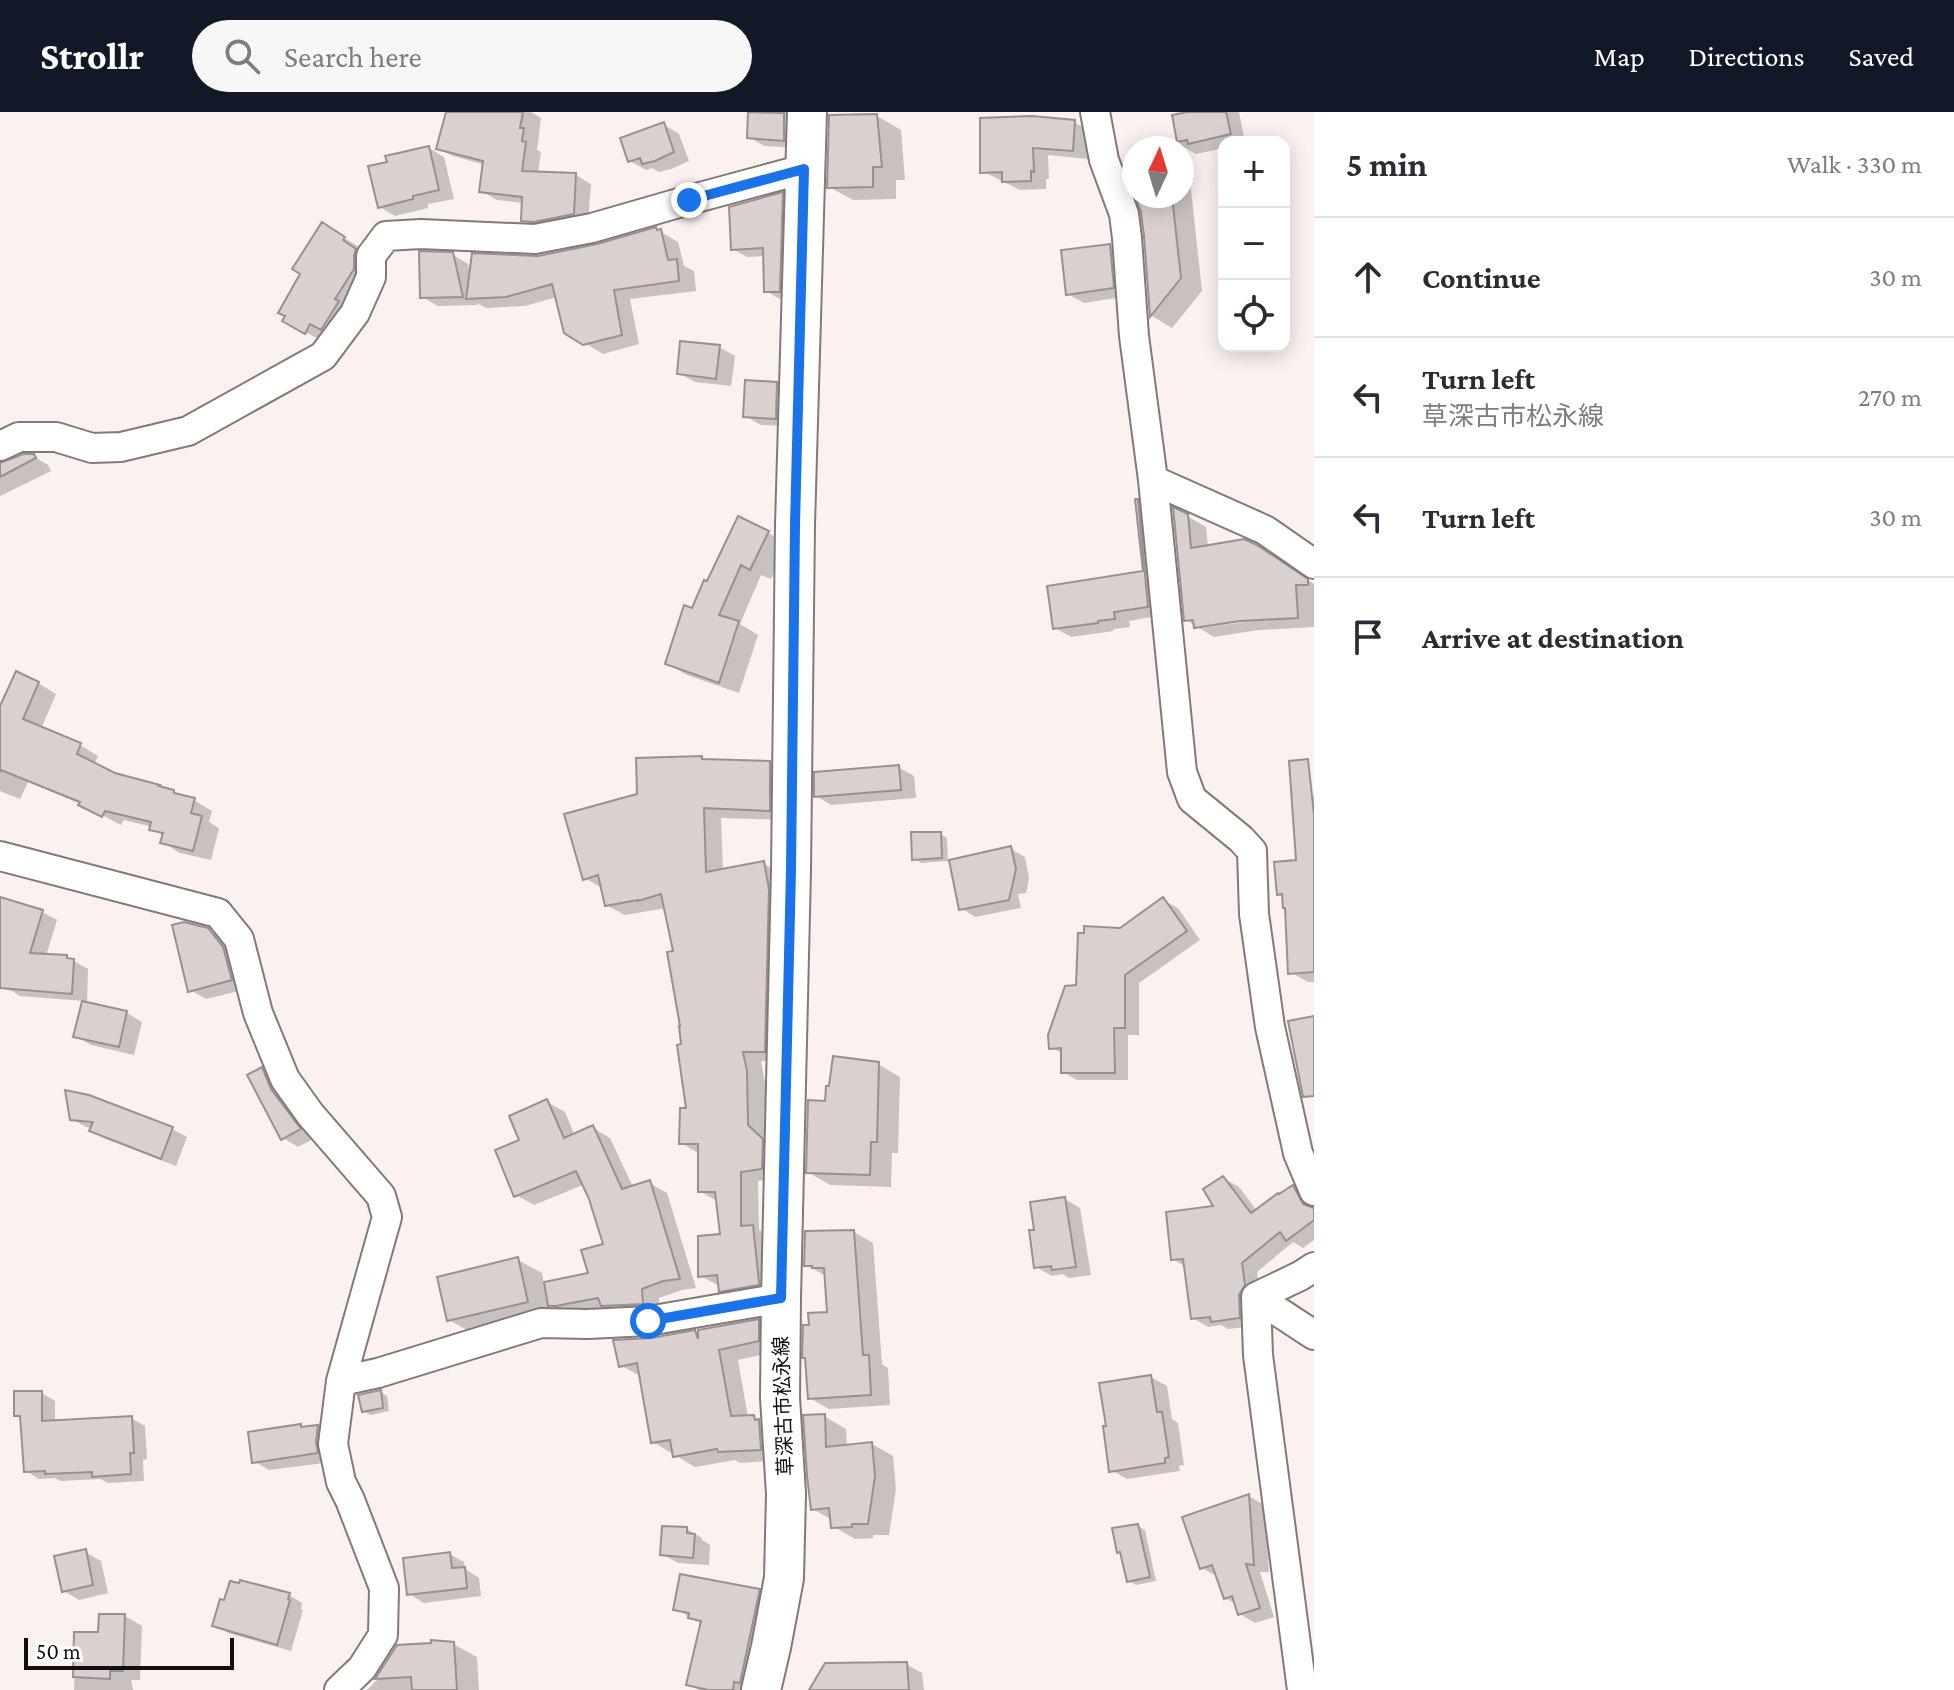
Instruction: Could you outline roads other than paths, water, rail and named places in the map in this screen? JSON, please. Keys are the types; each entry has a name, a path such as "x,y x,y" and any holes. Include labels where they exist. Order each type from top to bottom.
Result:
{"main road":[{"name":"草深古市松永線","path":"761,1690 784,1578 786,1494 780,1398 781,1298 795,525 807,112"}],"street":[{"path":"1095,112 1104,160 1124,214 1134,336 1153,480 1182,772 1192,799 1252,851 1254,914 1270,1027 1298,1153 1314,1191"},
{"path":"0,446 19,437 56,437 92,448 121,447 188,431 323,356 355,313 371,277 371,256 386,236 421,234 535,239 592,228 804,169"},
{"path":"1153,480 1265,530 1314,564"},
{"path":"0,856 218,913 239,939 258,1013 285,1079 310,1114 381,1196 387,1217 341,1381 333,1444 341,1482 384,1588 383,1635 362,1668 339,1690"},
{"path":"1256,1297 1314,1267"},
{"path":"1256,1297 1314,1335"},
{"path":"1256,1297 1258,1355 1302,1690"},
{"path":"341,1381 378,1373 541,1323 648,1321 781,1298"}]}
